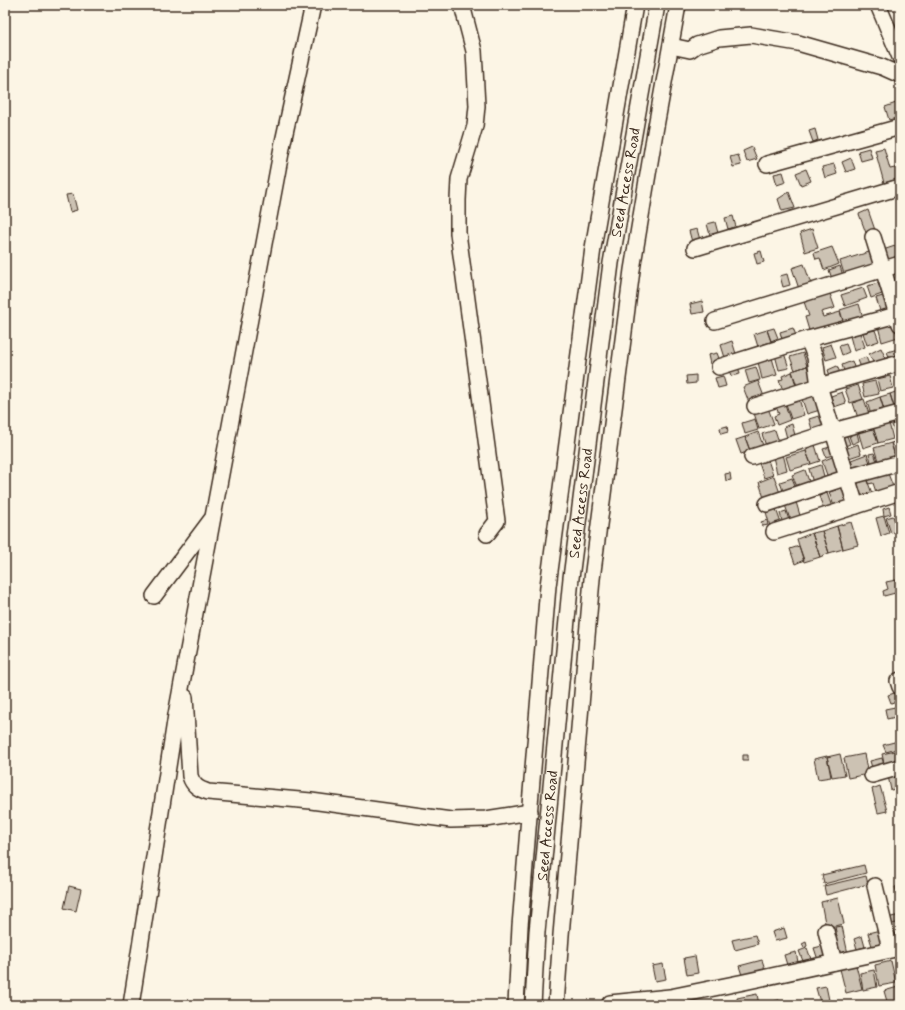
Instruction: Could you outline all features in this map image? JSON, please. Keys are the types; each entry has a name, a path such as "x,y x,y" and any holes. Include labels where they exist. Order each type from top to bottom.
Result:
{"street":[{"path":"132,1005 176,715 283,142 313,5"},
{"path":"462,5 474,51 477,106 476,126 459,179 458,232 497,521 487,534"},
{"path":"516,1005 548,578 592,248 635,5"},
{"name":"Seed Access Road","path":"533,1005 537,932 571,578 611,263 657,5"},
{"name":"Seed Access Road","path":"556,1005 592,579 632,270 678,5"},
{"path":"878,5 900,57"},
{"path":"671,46 690,50 697,45 718,38 751,34 798,43 882,67 900,75"},
{"path":"767,164 900,127"},
{"path":"695,248 900,187"},
{"path":"719,367 808,339 899,318 872,237"},
{"path":"715,320 900,264"},
{"path":"808,339 815,357 819,386 856,506"},
{"path":"755,406 900,363"},
{"path":"752,457 833,431 900,413"},
{"path":"767,504 848,477 900,463"},
{"path":"774,532 900,492"},
{"path":"154,596 214,516"},
{"path":"183,678 190,776 192,782 201,790 208,792 311,801 451,820 486,819 530,812"},
{"path":"900,680 898,681 900,687"},
{"path":"872,775 900,767"},
{"path":"610,1003 670,997 895,948 875,886"},
{"path":"826,932 834,962"}],"building":[{"path":"896,103 900,117 889,120 885,107"},
{"path":"815,129 818,140 813,142 809,131"},
{"path":"752,147 757,159 747,162 743,151"},
{"path":"869,148 872,158 861,161 858,151"},
{"path":"884,148 890,169 900,167 900,179 884,183 875,150"},
{"path":"738,155 741,165 733,167 730,157"},
{"path":"851,158 855,169 846,172 842,162"},
{"path":"834,164 837,174 825,178 822,167"},
{"path":"806,169 811,181 801,185 796,173"},
{"path":"783,172 786,182 777,185 774,174"},
{"path":"789,192 795,208 782,211 778,199"},
{"path":"73,194 77,210 70,212 66,195"},
{"path":"868,210 875,230 866,233 859,214"},
{"path":"733,216 736,227 728,229 725,218"},
{"path":"715,222 718,233 710,235 707,224"},
{"path":"697,229 700,240 692,242 689,231"},
{"path":"812,229 818,248 805,252 800,233"},
{"path":"898,245 900,251 900,262 888,265 883,250"},
{"path":"832,247 839,264 824,270 820,258 816,259 814,253"},
{"path":"761,251 764,262 757,264 754,253"},
{"path":"869,252 875,268 845,277 840,261"},
{"path":"804,264 811,284 799,289 792,268"},
{"path":"840,266 844,279 833,282 829,270"},
{"path":"787,274 790,285 783,287 780,276"},
{"path":"900,278 900,288 897,279"},
{"path":"878,283 882,294 871,298 867,286"},
{"path":"863,288 867,298 845,306 841,295"},
{"path":"829,291 835,308 821,312 823,317 840,312 845,327 811,337 805,317 809,316 803,299"},
{"path":"883,296 888,311 881,314 876,298"},
{"path":"702,301 704,312 692,314 690,304"},
{"path":"859,304 864,321 845,327 840,310"},
{"path":"893,322 898,337 882,342 878,326"},
{"path":"774,328 778,338 771,341 767,330"},
{"path":"793,328 797,338 783,343 780,332"},
{"path":"767,330 773,347 759,350 754,334"},
{"path":"875,330 879,341 867,345 863,333"},
{"path":"860,333 865,347 854,351 850,336"},
{"path":"732,341 737,357 726,361 721,345"},
{"path":"831,344 836,357 826,360 822,347"},
{"path":"846,344 849,352 842,355 839,346"},
{"path":"881,348 887,361 875,366 869,354"},
{"path":"898,349 900,358 891,361 887,352"},
{"path":"717,353 720,361 710,364 708,355"},
{"path":"784,353 789,368 779,370 775,355"},
{"path":"803,353 807,366 795,370 790,357"},
{"path":"866,357 870,367 862,370 858,360"},
{"path":"772,358 777,375 762,379 758,362"},
{"path":"852,361 855,370 845,374 842,365"},
{"path":"738,366 740,374 731,376 729,369"},
{"path":"807,366 813,385 798,389 792,371"},
{"path":"837,366 841,375 831,379 828,370"},
{"path":"756,367 760,380 749,383 745,370"},
{"path":"792,372 797,389 783,390 779,380 783,379 782,376"},
{"path":"900,373 900,386 899,386 896,375"},
{"path":"696,375 696,383 687,384 686,376"},
{"path":"723,376 726,386 718,388 715,378"},
{"path":"890,376 893,388 880,391 877,379"},
{"path":"758,381 765,399 750,405 743,387"},
{"path":"875,381 879,394 865,397 862,384"},
{"path":"858,385 863,399 850,403 845,389"},
{"path":"898,391 900,408 895,410 890,394"},
{"path":"842,392 846,403 834,407 831,396"},
{"path":"890,394 895,410 885,413 880,397"},
{"path":"815,395 820,410 807,414 802,399"},
{"path":"880,397 885,413 872,418 867,402"},
{"path":"799,399 804,415 791,419 786,404"},
{"path":"864,399 870,417 859,421 853,403"},
{"path":"785,404 790,420 777,425 774,416 779,414 776,407"},
{"path":"768,408 774,424 759,429 754,413"},
{"path":"822,415 826,429 813,433 809,419"},
{"path":"755,419 758,430 745,434 742,423"},
{"path":"900,422 900,436 897,438 892,425"},
{"path":"889,423 893,439 878,443 873,427"},
{"path":"792,424 796,439 788,442 784,427"},
{"path":"727,426 728,432 721,434 720,428"},
{"path":"873,427 878,443 863,448 858,431"},
{"path":"775,430 779,442 766,446 762,434"},
{"path":"854,430 855,434 857,433 859,441 852,444 849,436 851,436 850,432"},
{"path":"758,432 764,448 751,453 745,437"},
{"path":"847,436 850,444 843,447 840,438"},
{"path":"745,437 750,451 741,454 736,440"},
{"path":"900,440 900,458 896,459 891,443"},
{"path":"891,443 896,459 879,464 874,448"},
{"path":"858,444 861,454 849,458 845,449"},
{"path":"815,445 820,461 811,464 806,451 808,447"},
{"path":"830,447 833,455 826,457 823,449"},
{"path":"806,451 811,464 790,470 786,457"},
{"path":"874,453 878,464 872,466 869,454"},
{"path":"783,454 787,470 777,473 773,457"},
{"path":"867,454 871,466 854,471 851,460"},
{"path":"835,456 841,474 828,478 822,461"},
{"path":"768,460 773,475 764,478 759,463"},
{"path":"821,465 825,480 813,483 809,469"},
{"path":"805,470 810,484 798,489 792,475"},
{"path":"887,471 894,489 877,495 873,483 868,484 867,480"},
{"path":"730,473 731,480 726,481 725,474"},
{"path":"774,476 781,496 764,498 759,482"},
{"path":"792,478 797,490 784,494 780,482"},
{"path":"867,480 873,496 861,500 855,484"},
{"path":"842,488 848,505 835,509 829,492"},
{"path":"827,493 833,510 825,512 819,496"},
{"path":"796,502 802,522 792,525 785,505"},
{"path":"889,507 891,514 884,516 883,509"},
{"path":"776,509 782,526 771,530 766,512"},
{"path":"786,511 790,523 783,525 780,513"},
{"path":"900,512 900,530 895,514"},
{"path":"884,516 889,533 881,536 876,518"},
{"path":"893,516 898,531 891,533 886,518"},
{"path":"767,520 768,525 763,526 761,522"},
{"path":"851,522 858,545 843,549 837,526"},
{"path":"837,526 843,549 829,553 822,531"},
{"path":"822,531 829,553 820,557 812,533"},
{"path":"812,533 820,557 804,562 797,539"},
{"path":"799,546 804,560 795,564 790,549"},
{"path":"896,580 899,592 884,596 883,591 888,589 886,582"},
{"path":"898,692 900,700 891,703 888,695"},
{"path":"900,706 900,716 887,719 885,709"},
{"path":"900,720 900,733 898,733 895,721"},
{"path":"900,736 900,748 886,752 883,745 898,741 897,737"},
{"path":"900,750 900,765 885,768 882,754"},
{"path":"840,754 845,775 832,777 827,757"},
{"path":"864,754 868,774 848,778 844,758"},
{"path":"743,755 748,755 748,760 743,760"},
{"path":"827,756 831,777 818,779 814,759"},
{"path":"882,758 885,768 873,771 870,761"},
{"path":"900,773 900,788 891,790 888,776"},
{"path":"880,786 887,811 878,813 872,789"},
{"path":"900,790 900,797 897,797 896,791"},
{"path":"900,801 900,810 899,811 896,802"},
{"path":"864,865 866,873 824,884 822,875"},
{"path":"866,876 868,884 826,895 824,886"},
{"path":"69,886 81,889 76,911 64,908"},
{"path":"900,886 900,902 899,903 895,887"},
{"path":"838,898 844,924 826,928 821,902"},
{"path":"900,915 900,922 889,925 887,918"},
{"path":"842,926 848,954 836,957 832,940 837,937 835,927"},
{"path":"784,928 787,938 775,941 772,932"},
{"path":"880,930 883,943 872,946 868,933"},
{"path":"900,932 900,942 899,942 896,933"},
{"path":"755,935 758,944 735,950 732,940"},
{"path":"862,936 865,947 857,949 854,939"},
{"path":"806,942 807,946 804,948 802,944"},
{"path":"826,945 829,958 818,960 814,948"},
{"path":"807,948 811,959 803,961 799,951"},
{"path":"796,952 798,962 787,965 784,955"},
{"path":"695,956 698,973 687,975 684,958"},
{"path":"762,960 765,969 742,975 739,966"},
{"path":"891,961 896,983 879,986 875,965"},
{"path":"663,964 666,979 655,981 652,966"},
{"path":"856,965 862,989 846,993 840,969"},
{"path":"874,970 877,987 863,990 860,973"},
{"path":"826,986 829,1000 820,1002 816,988"},
{"path":"898,987 900,1005 888,1005 884,991"},
{"path":"757,994 759,1005 738,1005 737,998"},
{"path":"779,1000 780,1004 776,1005 775,1001"}]}
